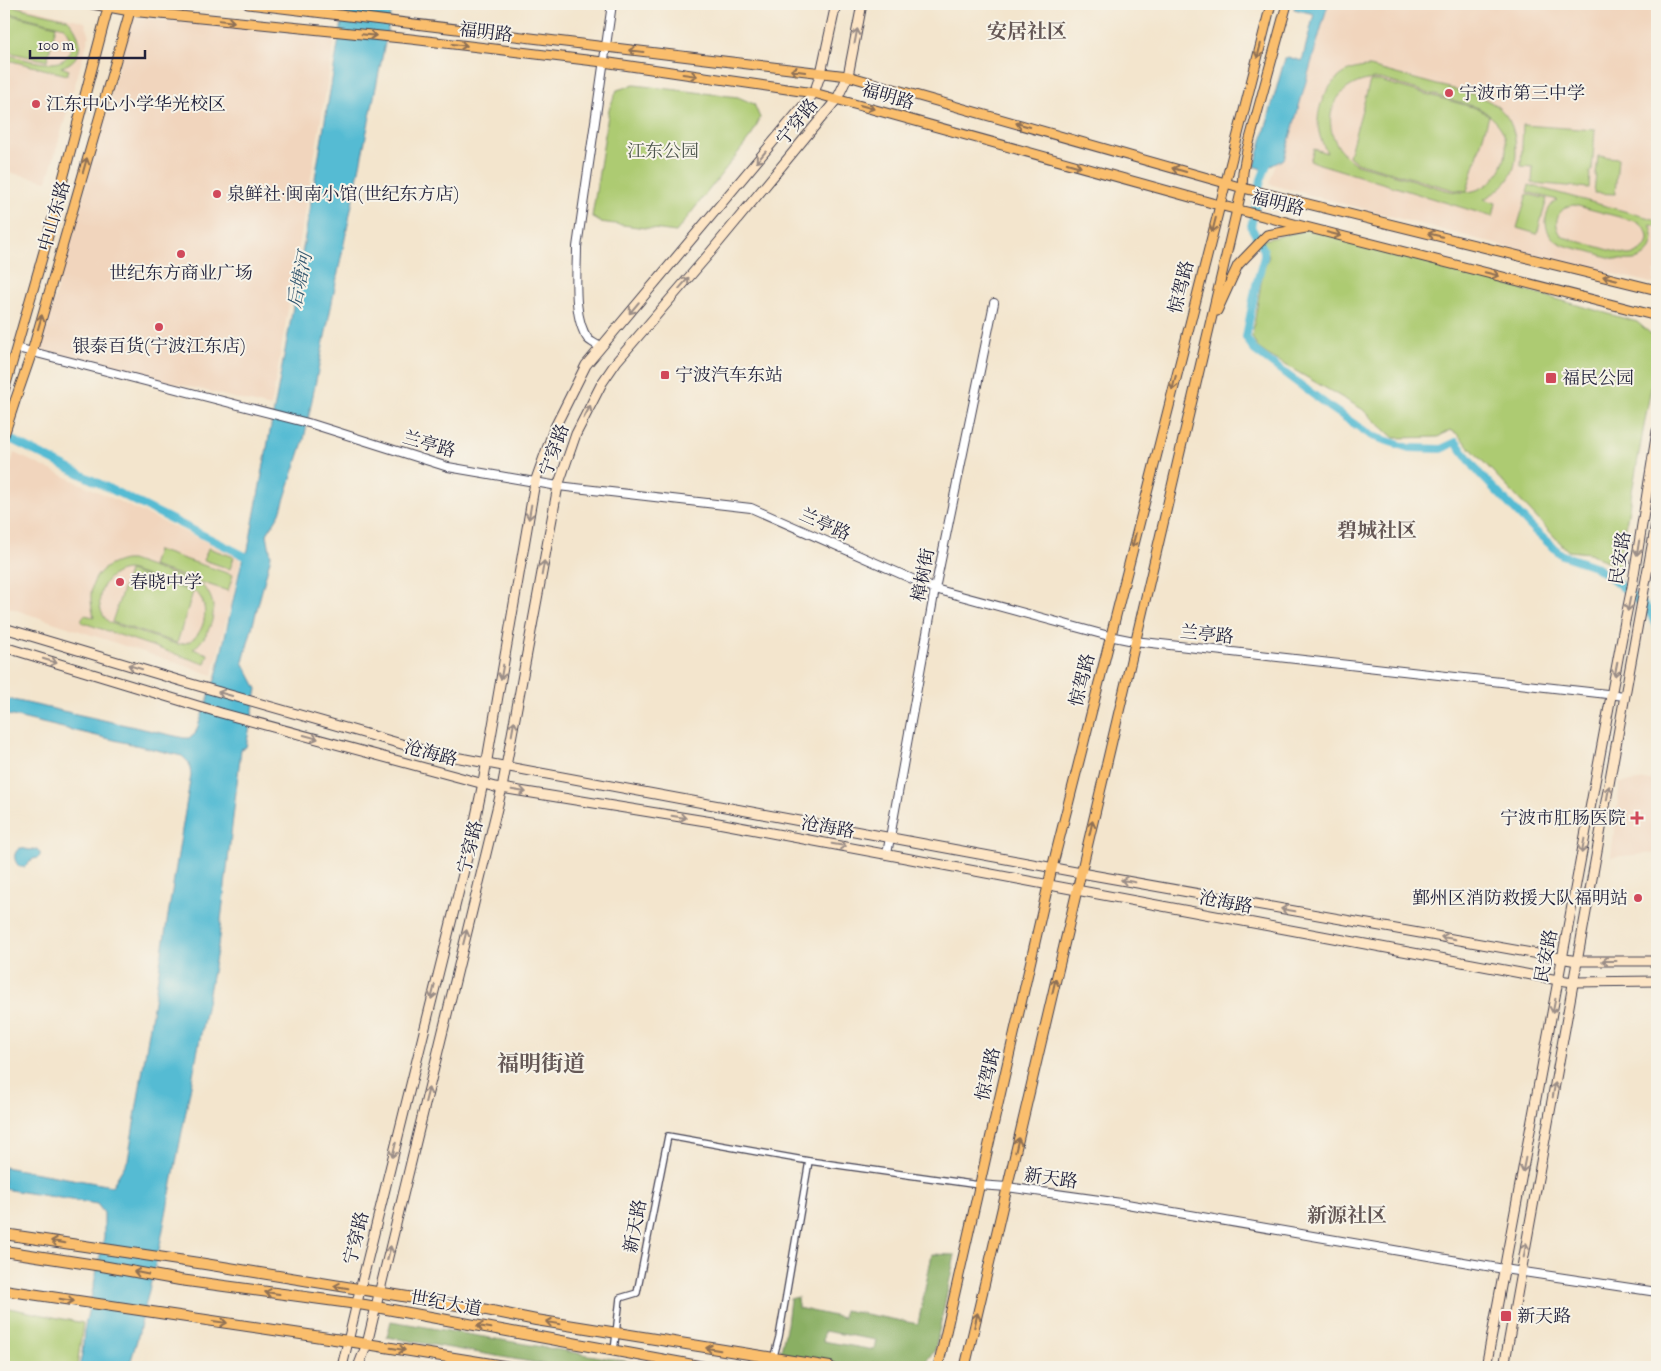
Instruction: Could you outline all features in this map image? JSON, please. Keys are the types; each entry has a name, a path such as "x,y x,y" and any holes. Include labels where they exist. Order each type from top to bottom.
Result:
{"highway":[{"path":"4,1234 482,1309 772,1363 830,1367"},
{"name":"世纪大道","path":"4,1251 180,1280 376,1307 704,1367"},
{"path":"4,1290 510,1367"}],"main road":[{"name":"福明路","path":"92,4 603,62 814,93 1219,205 1657,316"},
{"name":"福明路","path":"248,4 848,76 1243,188 1657,290"},
{"name":"宁穿路","path":"342,1367 468,854 483,784 535,482 554,429 586,365 814,93 821,74 836,4"},
{"name":"宁穿路","path":"358,1367 367,1344 502,788 558,486 576,434 602,383 617,361 709,254 837,99 848,76 862,4"},
{"name":"惊驾路","path":"938,1367 1052,868 1109,636 1271,4"},
{"name":"惊驾路","path":"964,1367 1134,641 1243,188 1247,150 1287,4"},
{"name":"中山东路","path":"4,391 108,6"},
{"name":"中山东路","path":"4,435 32,352 131,8"},
{"path":"1209,329 1238,265 1263,238 1267,235 1310,228"},
{"name":"民安路","path":"1486,1367 1632,587 1657,431"},
{"name":"民安路","path":"1504,1367 1657,522"},
{"name":"沧海路","path":"4,628 433,752 1052,868 1577,961 1657,960"},
{"name":"沧海路","path":"4,647 264,724 502,788 718,823 1558,980 1574,982 1657,981"}],"street":[{"path":"601,347 589,340 582,327 578,307 578,247 612,4"},
{"name":"樟树街","path":"887,854 935,589 994,303"},
{"name":"兰亭路","path":"17,348 271,413 448,466 558,486 751,508 935,589 1109,636 1134,641 1612,693 1625,696"},
{"name":"新天路","path":"614,1351 620,1298 637,1293 668,1136 809,1161 1121,1203 1504,1269 1657,1292"},
{"path":"772,1363 779,1337 809,1161"}],"shaded area":[{"name":"江东中心小学华光校区","path":"4,4 16,4 85,22 89,36 47,181 4,171"},
{"name":"宁波市第三中学","path":"1329,4 1657,4 1657,271 1654,271 1654,284 1269,184"},
{"path":"132,17 335,38 271,407 40,350"},
{"name":"春晓中学","path":"14,453 241,558 213,675 4,606 4,491"},
{"name":"宁波市肛肠医院","path":"1657,779 1657,853 1611,857 1620,783"}],"green space":[{"path":"4,4 67,19 76,32 79,46 75,59 61,67 69,70 67,75 4,59 4,54 40,62 58,62 65,59 72,45 70,35 64,27 4,12"},
{"path":"8,14 56,26 47,61 4,51 4,32"},
{"path":"1370,67 1467,92 1492,103 1502,111 1509,121 1514,135 1516,152 1514,168 1508,180 1503,186 1484,199 1496,203 1493,217 1310,161 1314,149 1327,153 1320,137 1318,123 1321,104 1329,87 1343,74 1353,69","holes":["1381,79 1479,108 1490,116 1503,131 1506,144 1504,160 1497,175 1485,186 1477,190 1456,192 1356,164 1343,153 1335,140 1331,127 1331,114 1336,101 1344,91 1357,83"]},
{"path":"1370,81 1380,81 1479,109 1489,116 1467,191 1454,190 1356,162 1349,156"},
{"name":"江东公园","path":"634,85 738,97 754,104 760,118 752,135 676,232 600,222 592,217 609,109 617,90"},
{"path":"1523,125 1595,130 1589,188 1532,183 1533,167 1521,166"},
{"path":"1598,156 1618,158 1615,194 1594,193"},
{"path":"1529,185 1657,220 1657,226 1650,225 1653,238 1648,252 1642,258 1624,260 1561,244 1549,233 1546,221 1552,204 1557,200 1527,192","holes":["1574,205 1638,222 1647,232 1647,243 1640,252 1627,255 1563,237 1557,227 1558,217 1563,209"]},
{"path":"1527,194 1547,199 1537,234 1517,228"},
{"name":"福民公园","path":"1310,229 1637,322 1657,339 1657,355 1618,568 1590,553 1568,551 1456,433 1450,430 1438,437 1394,438 1362,409 1258,348 1252,337 1263,271 1269,256 1263,240"},
{"path":"208,548 234,557 230,569 204,560"},
{"path":"157,550 233,575 228,591 152,566"},
{"path":"131,560 200,584 207,591 211,599 213,617 206,635 193,649 208,654 205,664 81,622 84,615 94,617 91,597 94,580 99,573 114,563","holes":["129,570 197,593 202,600 204,609 202,626 198,634 192,640 185,643 176,644 110,623 100,608 102,590 106,583 112,576"]},
{"path":"129,571 193,592 177,643 112,622"},
{"path":"932,1254 955,1255 935,1350 923,1365 919,1367 880,1367 872,1362 871,1367 851,1367 780,1354 787,1324 790,1299 798,1297 798,1308 843,1318 844,1310 918,1324","holes":["824,1331 876,1340 874,1350 823,1341"]},
{"path":"4,1307 83,1323 77,1367 4,1367"},
{"path":"391,1321 659,1367 560,1367 387,1337"}],"water":[{"name":"后塘河","path":"345,4 393,4 304,439 280,513 267,534 271,556 243,662 257,689 246,747 241,749 218,946 160,1245 129,1367 79,1367 84,1331 104,1237 104,1213 97,1204 4,1189 4,1167 112,1186 128,1160 191,775 189,763 182,756 4,714 4,698 184,738 190,738 195,734 216,677 241,565 248,550 290,324"},
{"path":"1295,4 1328,4 1284,159 1263,170 1255,166 1283,65 1288,57 1302,61 1314,14 1294,9"},
{"path":"20,848 37,849 40,856 33,859 25,867 20,867 16,863 15,858 17,850"}],"waterway":[{"path":"1269,159 1261,180 1251,227 1264,250 1246,337 1254,350 1331,408 1372,436 1409,448 1441,449 1456,442 1479,473 1534,530 1562,555 1594,566 1614,580 1648,609 1657,627"},
{"path":"4,436 253,560"}],"place":[{"name":"宁波市第三中学","path":"1449,93"},
{"name":"江东中心小学华光校区","path":"36,104"},
{"name":"泉鲜社·闽南小馆(世纪东方店)","path":"217,194"},
{"name":"世纪东方商业广场","path":"181,254"},
{"name":"银泰百货(宁波江东店)","path":"159,327"},
{"name":"宁波汽车东站","path":"665,375"},
{"name":"福民公园","path":"1551,378"},
{"name":"春晓中学","path":"120,582"},
{"name":"宁波市肛肠医院","path":"1637,818"},
{"name":"鄞州区消防救援大队福明站","path":"1638,898"},
{"name":"新天路","path":"1506,1316"}],"district":[{"name":"安居社区","path":"1027,31"},
{"name":"碧城社区","path":"1377,530"},
{"name":"福明街道","path":"541,1063"},
{"name":"新源社区","path":"1347,1215"}]}
